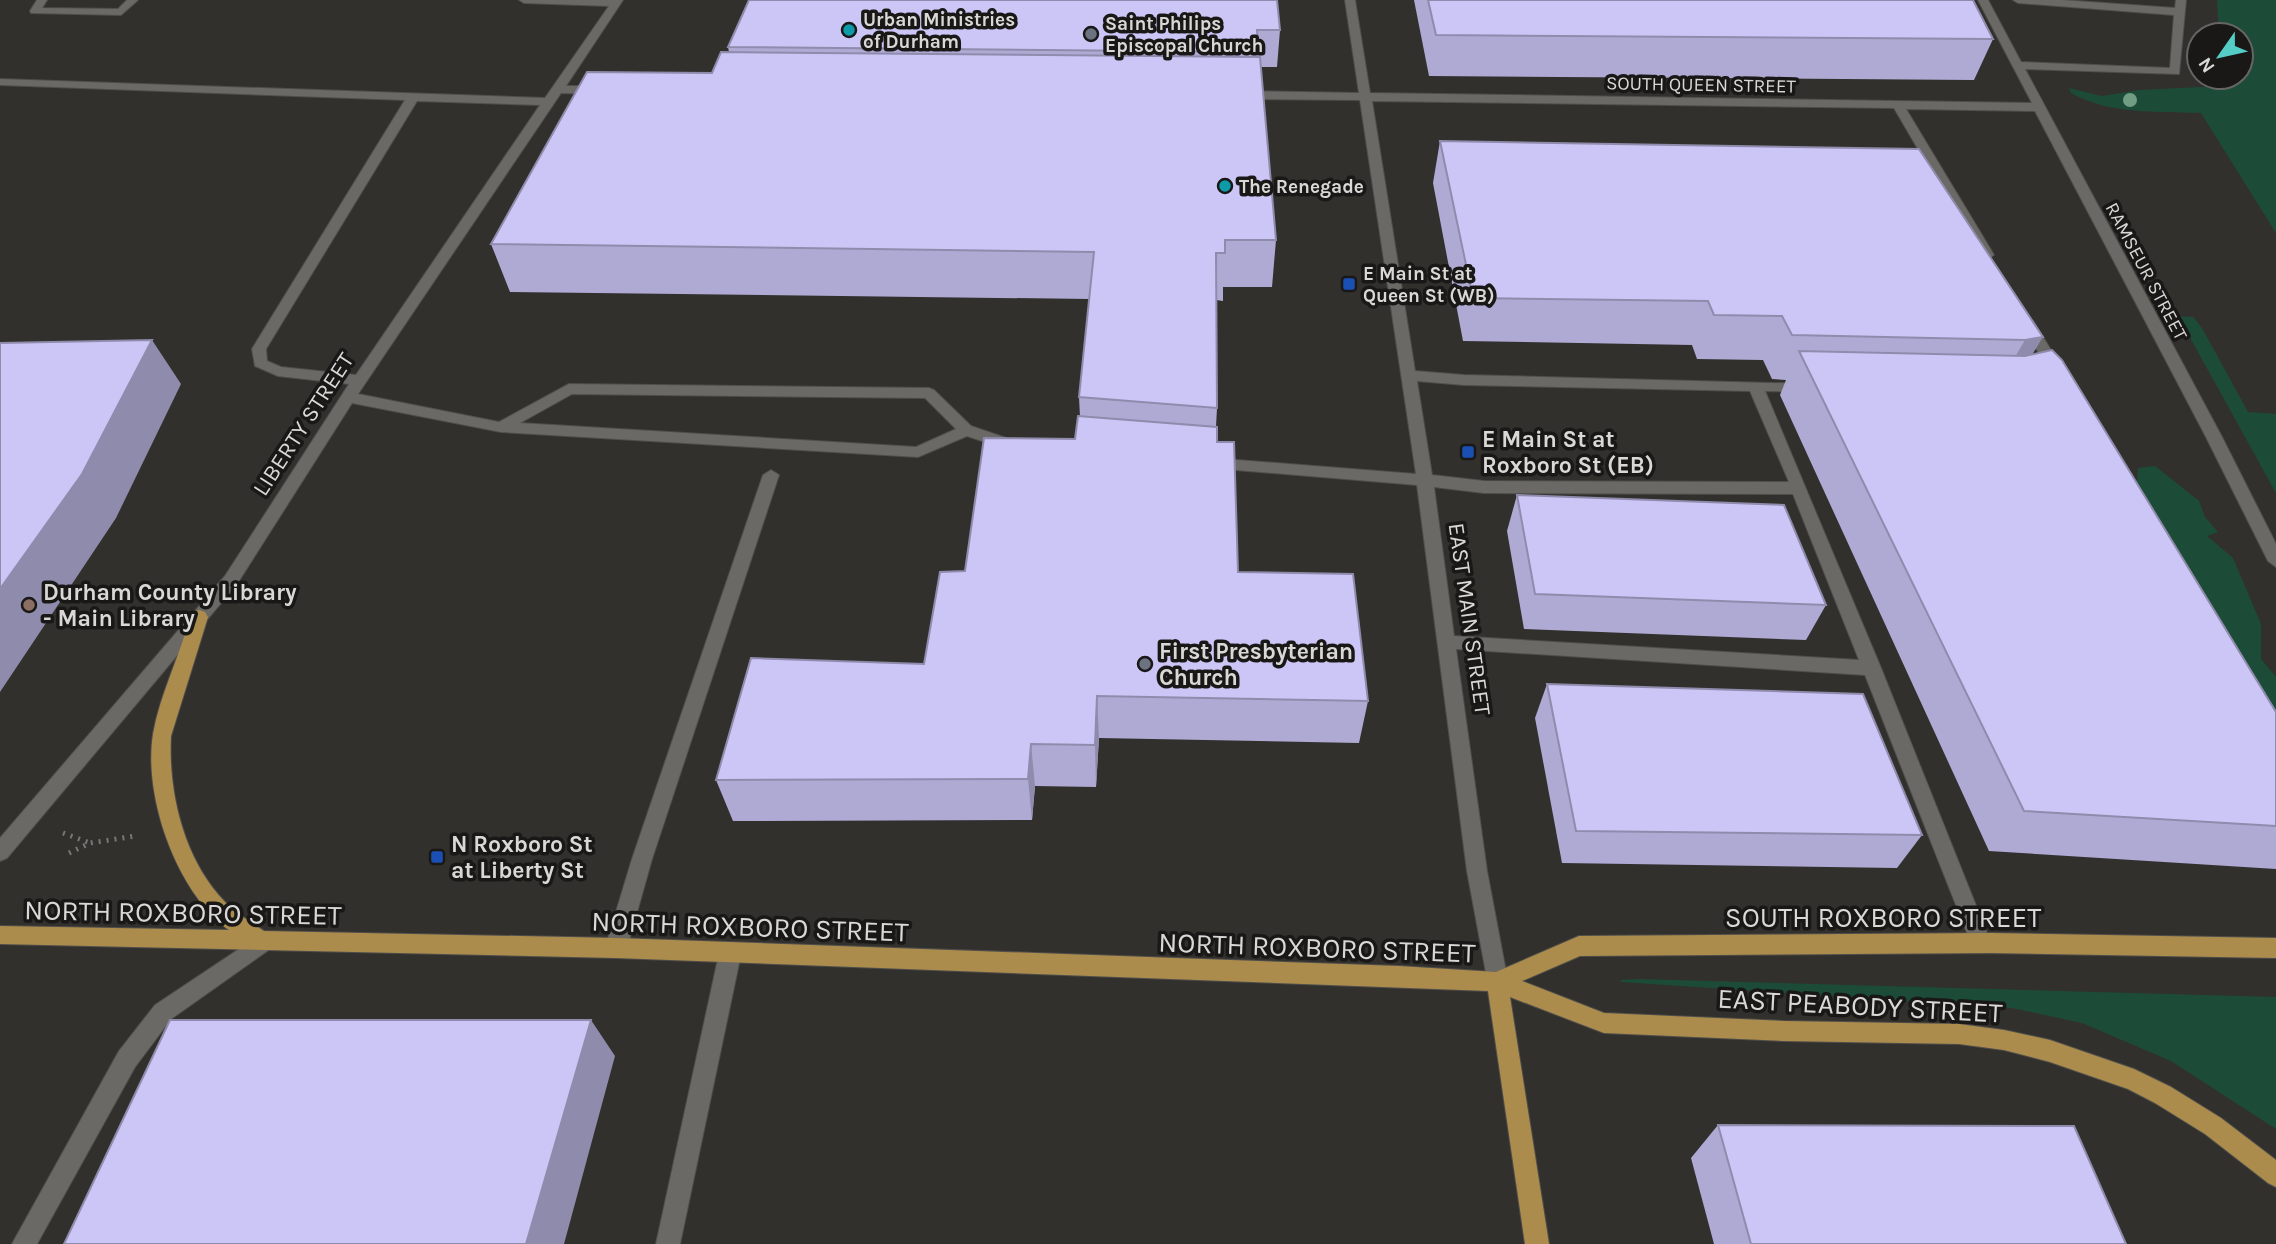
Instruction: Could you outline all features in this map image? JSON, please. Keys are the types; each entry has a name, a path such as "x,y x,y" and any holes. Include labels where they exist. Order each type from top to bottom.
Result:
{"main road":[{"path":"199,617 192,649 162,736 161,772 167,808 185,859 216,907 263,942"},
{"name":"NORTH ROXBORO STREET","path":"0,935 616,948 1399,976 1497,982"},
{"name":"SOUTH ROXBORO STREET","path":"1497,982 1579,946 1981,943 2276,948"},
{"name":"EAST PEABODY STREET","path":"1497,982 1604,1023 1784,1031 1959,1034 2050,1051 2134,1080 2163,1095 2213,1126 2276,1175"},
{"name":"EAST MAIN STREET","path":"1497,982 1537,1244"}],"street":[{"path":"42,0 35,11 121,12 133,0"},
{"path":"524,0 617,2"},
{"name":"EAST MAIN STREET","path":"1350,0 1425,481 1477,871 1497,982"},
{"name":"RAMSEUR STREET","path":"1983,0 2214,437 2276,561"},
{"path":"2017,65 2175,72 2181,6 2018,0"},
{"name":"LIBERTY STREET","path":"0,852 231,580 348,397 617,2"},
{"path":"0,82 132,84 412,99 553,96 610,90"},
{"name":"SOUTH QUEEN STREET","path":"1226,95 2038,107"},
{"path":"360,380 266,368 260,363 259,349 412,99"},
{"path":"1898,105 1996,269"},
{"path":"2024,316 2052,363 2054,376 2042,383"},
{"path":"1408,375 1464,380 1822,387"},
{"path":"1755,385 1799,488 1981,943"},
{"path":"501,427 569,389 929,393 966,430 1018,449 1030,449"},
{"path":"348,397 501,427 918,452 966,430"},
{"path":"1197,462 1373,474 1484,487 1799,488"},
{"path":"616,948 642,859 771,475"},
{"path":"1446,642 1871,668"},
{"path":"24,1244 127,1059 163,1012 263,942"},
{"path":"668,1244 730,954"}],"path":[{"path":"62,833 90,843"},
{"path":"69,853 90,843 140,836"}],"green space":[{"path":"2217,0 2276,0 2276,233 2201,113 2151,112 2102,105 2071,93 2069,88 2102,96 2139,90 2185,88 2185,91 2255,91 2255,21 2218,21"},
{"path":"2178,316 2193,317 2202,328 2248,412 2276,414 2276,493"},
{"path":"2155,466 2199,501 2205,517 2218,532 2207,536 2233,558 2261,624 2261,659 2276,677 2276,780 2136,494 2138,468"},
{"path":"1637,979 2276,997 2276,1129 2171,1061 2082,1023 2012,1008 1621,982"}],"building":[{"path":"749,0 1277,0 1280,30 1257,30 1259,52 728,47"},
{"path":"1428,0 1973,0 1993,39 1436,35"},
{"path":"721,52 1260,57 1276,240 1225,240 1225,253 1216,253 1217,408 1079,397 1094,252 491,244 587,72 712,73"},
{"path":"1440,141 1919,149 2043,337 2025,340 1792,335 1782,316 1714,315 1708,301 1473,298"},
{"path":"152,340 82,474 0,589 0,343"},
{"path":"2052,350 2062,360 2276,712 2276,826 2024,811 1799,351 2025,356"},
{"name":"First Presbyterian Church","path":"1078,416 1217,427 1217,442 1234,442 1238,572 1353,574 1368,701 1097,696 1095,745 1031,744 1028,779 716,780 751,658 924,664 940,572 965,571 984,438 1075,439"},
{"path":"1517,495 1784,505 1826,605 1535,594"},
{"path":"1547,684 1863,694 1922,835 1576,831"},
{"path":"170,1020 591,1020 526,1244 64,1244"},
{"path":"1718,1125 2074,1126 2126,1244 1751,1244"}],"place":[{"name":"Urban Ministries of Durham","path":"849,30"},
{"name":"Saint Philips Episcopal Church","path":"1091,34"},
{"name":"The Renegade","path":"1225,186"},
{"name":"E Main St at Queen St (WB)","path":"1349,284"},
{"name":"E Main St at Roxboro St (EB)","path":"1468,452"},
{"name":"Durham County Library - Main Library","path":"29,605"},
{"name":"First Presbyterian Church","path":"1145,664"},
{"name":"N Roxboro St at Liberty St","path":"437,857"}]}
